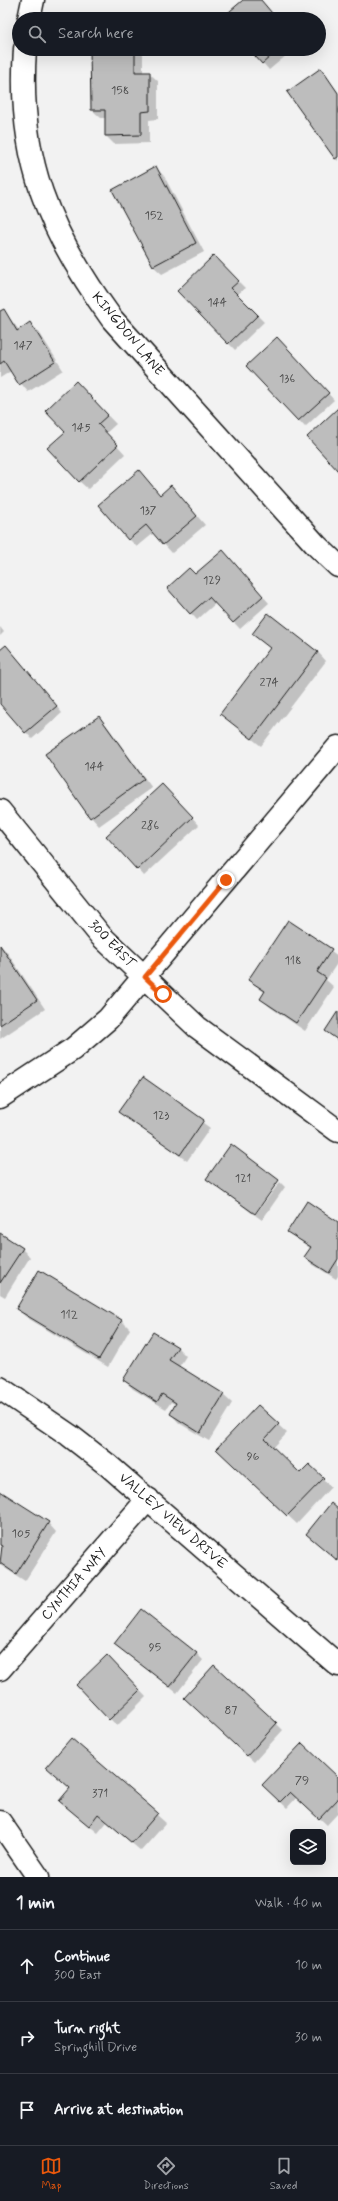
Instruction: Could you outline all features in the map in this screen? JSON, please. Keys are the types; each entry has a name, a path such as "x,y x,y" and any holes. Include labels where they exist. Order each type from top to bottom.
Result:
{"street":[{"path":"31,12 33,0"},
{"name":"KINGDON LANE","path":"25,56 23,82 25,123 34,165 46,206 63,244 85,282 112,319 311,539 338,566"},
{"path":"0,1097 79,1044 108,1019 338,747"},
{"name":"300 EAST","path":"0,810 101,936 197,1027 338,1131"},
{"name":"VALLEY VIEW DRIVE","path":"0,1388 69,1435 148,1499 338,1665"},
{"name":"CYNTHIA WAY","path":"0,1669 148,1499"},
{"path":"0,1822 38,1877"}],"building":[{"path":"243,0 261,0 271,12 229,12"},
{"path":"90,56 135,56 135,72 150,72 150,111 141,112 141,135 105,136 105,110 91,110"},
{"path":"255,56 271,56 262,64"},
{"path":"321,68 338,93 338,157 335,159 287,92"},
{"path":"156,166 196,243 153,266 112,190"},
{"path":"214,255 239,281 231,288 258,315 228,344 177,291"},
{"path":"4,309 17,331 30,322 55,362 19,385 4,361 0,364 0,311"},
{"path":"277,337 329,393 298,421 246,366"},
{"path":"76,381 108,415 98,424 118,445 79,482 47,448 65,432 45,411"},
{"path":"338,408 338,471 307,437"},
{"path":"139,470 160,495 171,485 197,516 163,545 146,525 128,540 98,505"},
{"path":"223,550 263,596 233,623 209,597 190,614 167,588 189,568 195,574"},
{"path":"268,613 318,652 252,739 220,714 270,648 252,634"},
{"path":"6,645 57,706 25,733 0,704 0,650"},
{"path":"99,716 144,779 90,818 45,754"},
{"path":"162,784 193,817 137,870 106,836"},
{"path":"288,920 332,949 317,972 326,978 296,1023 260,999 265,991 248,980"},
{"path":"0,945 37,1000 0,1025"},
{"path":"338,1011 338,1040 325,1031"},
{"path":"143,1077 204,1120 180,1155 118,1112"},
{"path":"231,1144 279,1180 255,1214 206,1179"},
{"path":"307,1201 338,1222 338,1259 329,1273 304,1257 311,1247 287,1232"},
{"path":"0,1233 23,1248 0,1283"},
{"path":"39,1270 122,1320 99,1359 16,1309"},
{"path":"153,1332 178,1347 169,1360 224,1394 200,1433 170,1414 176,1403 162,1394 157,1402 123,1380"},
{"path":"258,1405 279,1424 265,1439 300,1473 309,1464 324,1478 287,1516 216,1449"},
{"path":"0,1491 49,1522 16,1574 0,1563 2,1546 0,1545"},
{"path":"331,1503 338,1509 338,1561 306,1534"},
{"path":"141,1609 197,1653 170,1687 114,1644"},
{"path":"107,1655 140,1690 109,1720 76,1685"},
{"path":"214,1665 277,1723 247,1756 184,1698"},
{"path":"71,1738 158,1813 132,1843 98,1814 89,1826 59,1801 70,1788 46,1767"},
{"path":"302,1743 338,1777 338,1799 319,1819 290,1792 280,1802 262,1785"}],"route":[{"path":"163,994 145,977 226,880"}]}
